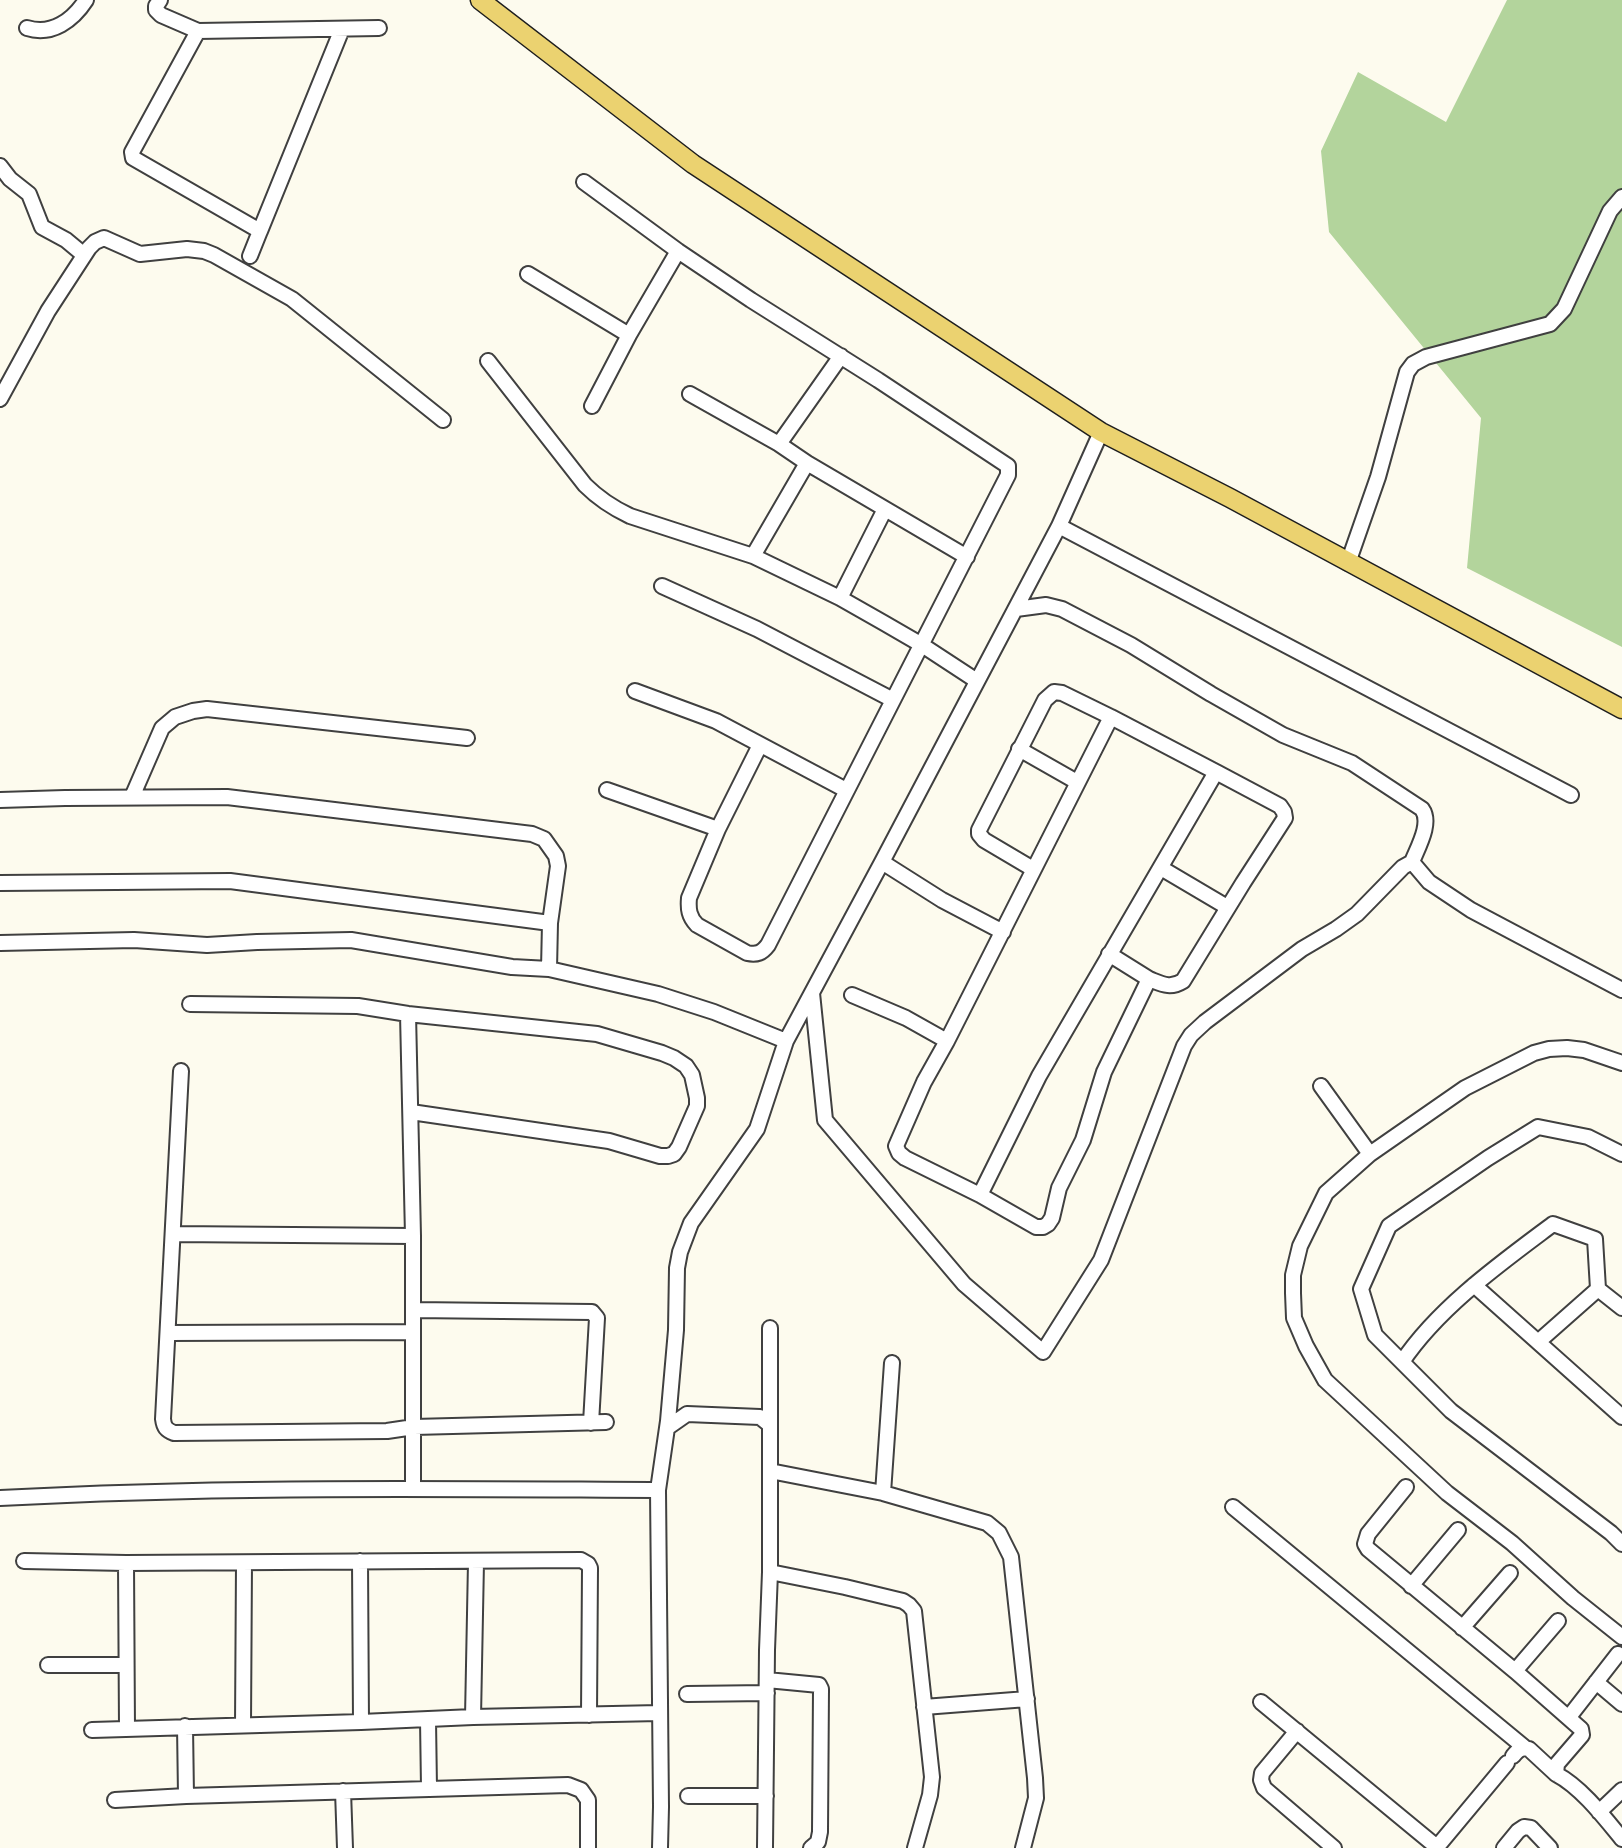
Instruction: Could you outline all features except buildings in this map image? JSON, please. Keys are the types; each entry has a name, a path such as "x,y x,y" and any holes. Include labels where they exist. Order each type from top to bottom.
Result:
{"main road":[{"path":"480,0 693,164 1101,432 1622,709"}],"street":[{"path":"27,28 46,31 62,25 86,0"},
{"path":"160,0 156,10 198,32 379,28"},
{"path":"250,256 342,29"},
{"path":"198,32 132,152 133,158 260,231"},
{"path":"0,166 10,179 29,194 43,227 66,240 84,256"},
{"path":"584,182 678,251 751,300 1008,466 1008,475 967,557 768,945 755,954 747,953 697,925 689,913 690,898 718,829 760,745"},
{"path":"1348,563 1378,477 1408,372 1413,364 1426,357 1550,324 1564,309 1610,211 1622,197"},
{"path":"0,399 48,311 84,256 95,242 104,238 139,254 187,249 214,255 292,299 443,420"},
{"path":"592,406 678,251"},
{"path":"528,274 629,335"},
{"path":"779,444 841,356"},
{"path":"488,361 585,485 613,508 630,516 753,555 839,598 922,645 977,681"},
{"path":"690,394 967,557"},
{"path":"660,1848 658,1490 667,1428 680,1252 689,1228 757,1129 786,1041 1059,526 1101,432"},
{"path":"753,555 807,463"},
{"path":"839,598 885,509"},
{"path":"1059,526 1571,795"},
{"path":"662,586 757,629 893,699"},
{"path":"812,992 825,1121 964,1284 1043,1352 1101,1260 1184,1046 1191,1035 1302,949 1357,914 1403,867 1412,862 1427,822 1425,813 1352,763 1283,735 1131,645 1062,609 1046,605 1016,609"},
{"path":"635,691 705,716 846,790"},
{"path":"1033,869 984,840 979,834 981,823 1045,699 1054,692 1062,692 1280,806 1285,818 1183,981 1167,986 1149,979 1109,954"},
{"path":"132,797 162,728 176,717 192,711 207,709 467,737"},
{"path":"1111,717 924,1082 896,1146 899,1153 1036,1227 1048,1224 1062,1182 1083,1140 1104,1072 1149,979"},
{"path":"1019,749 1077,782"},
{"path":"980,1195 1039,1076 1216,772"},
{"path":"607,790 718,829"},
{"path":"0,800 227,797 531,834 544,839 556,856 558,866 550,923 549,969"},
{"path":"882,862 942,900 1003,932"},
{"path":"1412,862 1429,882 1471,910 1622,990"},
{"path":"1161,868 1227,907"},
{"path":"0,883 230,881 550,923"},
{"path":"0,943 134,940 207,945 351,940 512,967 549,969 658,994 714,1012 786,1041"},
{"path":"852,995 906,1018 947,1041"},
{"path":"190,1004 346,1005 597,1034 674,1058 686,1066 692,1075 698,1098 680,1147 668,1156 609,1141 411,1112"},
{"path":"408,1014 414,1236 413,1489"},
{"path":"1622,1063 1592,1052 1567,1048 1549,1049 1534,1053 1465,1088 1370,1154 1326,1193 1300,1246 1293,1275 1294,1318 1325,1380 1439,1486 1512,1542 1573,1598 1622,1637"},
{"path":"181,1071 164,1427 168,1431 187,1433 387,1431 414,1427 599,1423 597,1318 592,1312 413,1310"},
{"path":"1321,1086 1370,1154"},
{"path":"1622,1154 1588,1137 1538,1127 1389,1226 1361,1289 1375,1335 1451,1411 1622,1544"},
{"path":"1402,1362 1416,1340 1486,1274 1553,1224 1595,1239 1598,1289 1622,1308"},
{"path":"173,1234 414,1236"},
{"path":"1474,1285 1622,1416"},
{"path":"1538,1342 1598,1289"},
{"path":"765,1848 771,1572 770,1328"},
{"path":"168,1333 414,1332"},
{"path":"883,1493 892,1363"},
{"path":"667,1428 687,1414 760,1417 770,1424"},
{"path":"770,1471 883,1493 987,1523 999,1533 1011,1557 1036,1798 1023,1848"},
{"path":"1406,1487 1368,1534 1365,1544 1367,1549 1581,1729 1582,1735 1557,1764 1556,1774"},
{"path":"0,1498 215,1490 658,1490"},
{"path":"1233,1507 1515,1755"},
{"path":"1411,1586 1458,1530"},
{"path":"24,1561 244,1563 581,1560 590,1568 589,1714"},
{"path":"360,1561 360,1722"},
{"path":"473,1717 476,1562"},
{"path":"126,1563 127,1729"},
{"path":"243,1725 244,1563"},
{"path":"771,1572 903,1601 914,1611 932,1777 930,1795 915,1848"},
{"path":"1462,1628 1510,1573"},
{"path":"1515,1671 1558,1622"},
{"path":"1569,1717 1618,1654"},
{"path":"48,1665 126,1665"},
{"path":"1597,1682 1622,1703"},
{"path":"687,1694 818,1685 821,1689 820,1832 818,1842 811,1848"},
{"path":"924,1707 1027,1699"},
{"path":"1261,1702 1437,1848 1515,1755 1529,1749 1556,1774 1566,1779 1622,1839"},
{"path":"92,1730 659,1713"},
{"path":"428,1720 429,1788"},
{"path":"185,1726 187,1796"},
{"path":"1297,1731 1262,1773 1261,1780 1264,1788 1334,1848"},
{"path":"115,1800 568,1785 581,1790 588,1800 588,1848"},
{"path":"1599,1812 1622,1790"},
{"path":"343,1791 345,1848"},
{"path":"688,1796 766,1796"},
{"path":"1504,1848 1524,1827 1531,1829 1550,1848"}],"green space":[{"path":"1507,0 1622,0 1622,647 1467,568 1481,418 1329,232 1321,151 1358,72 1446,122"}]}
